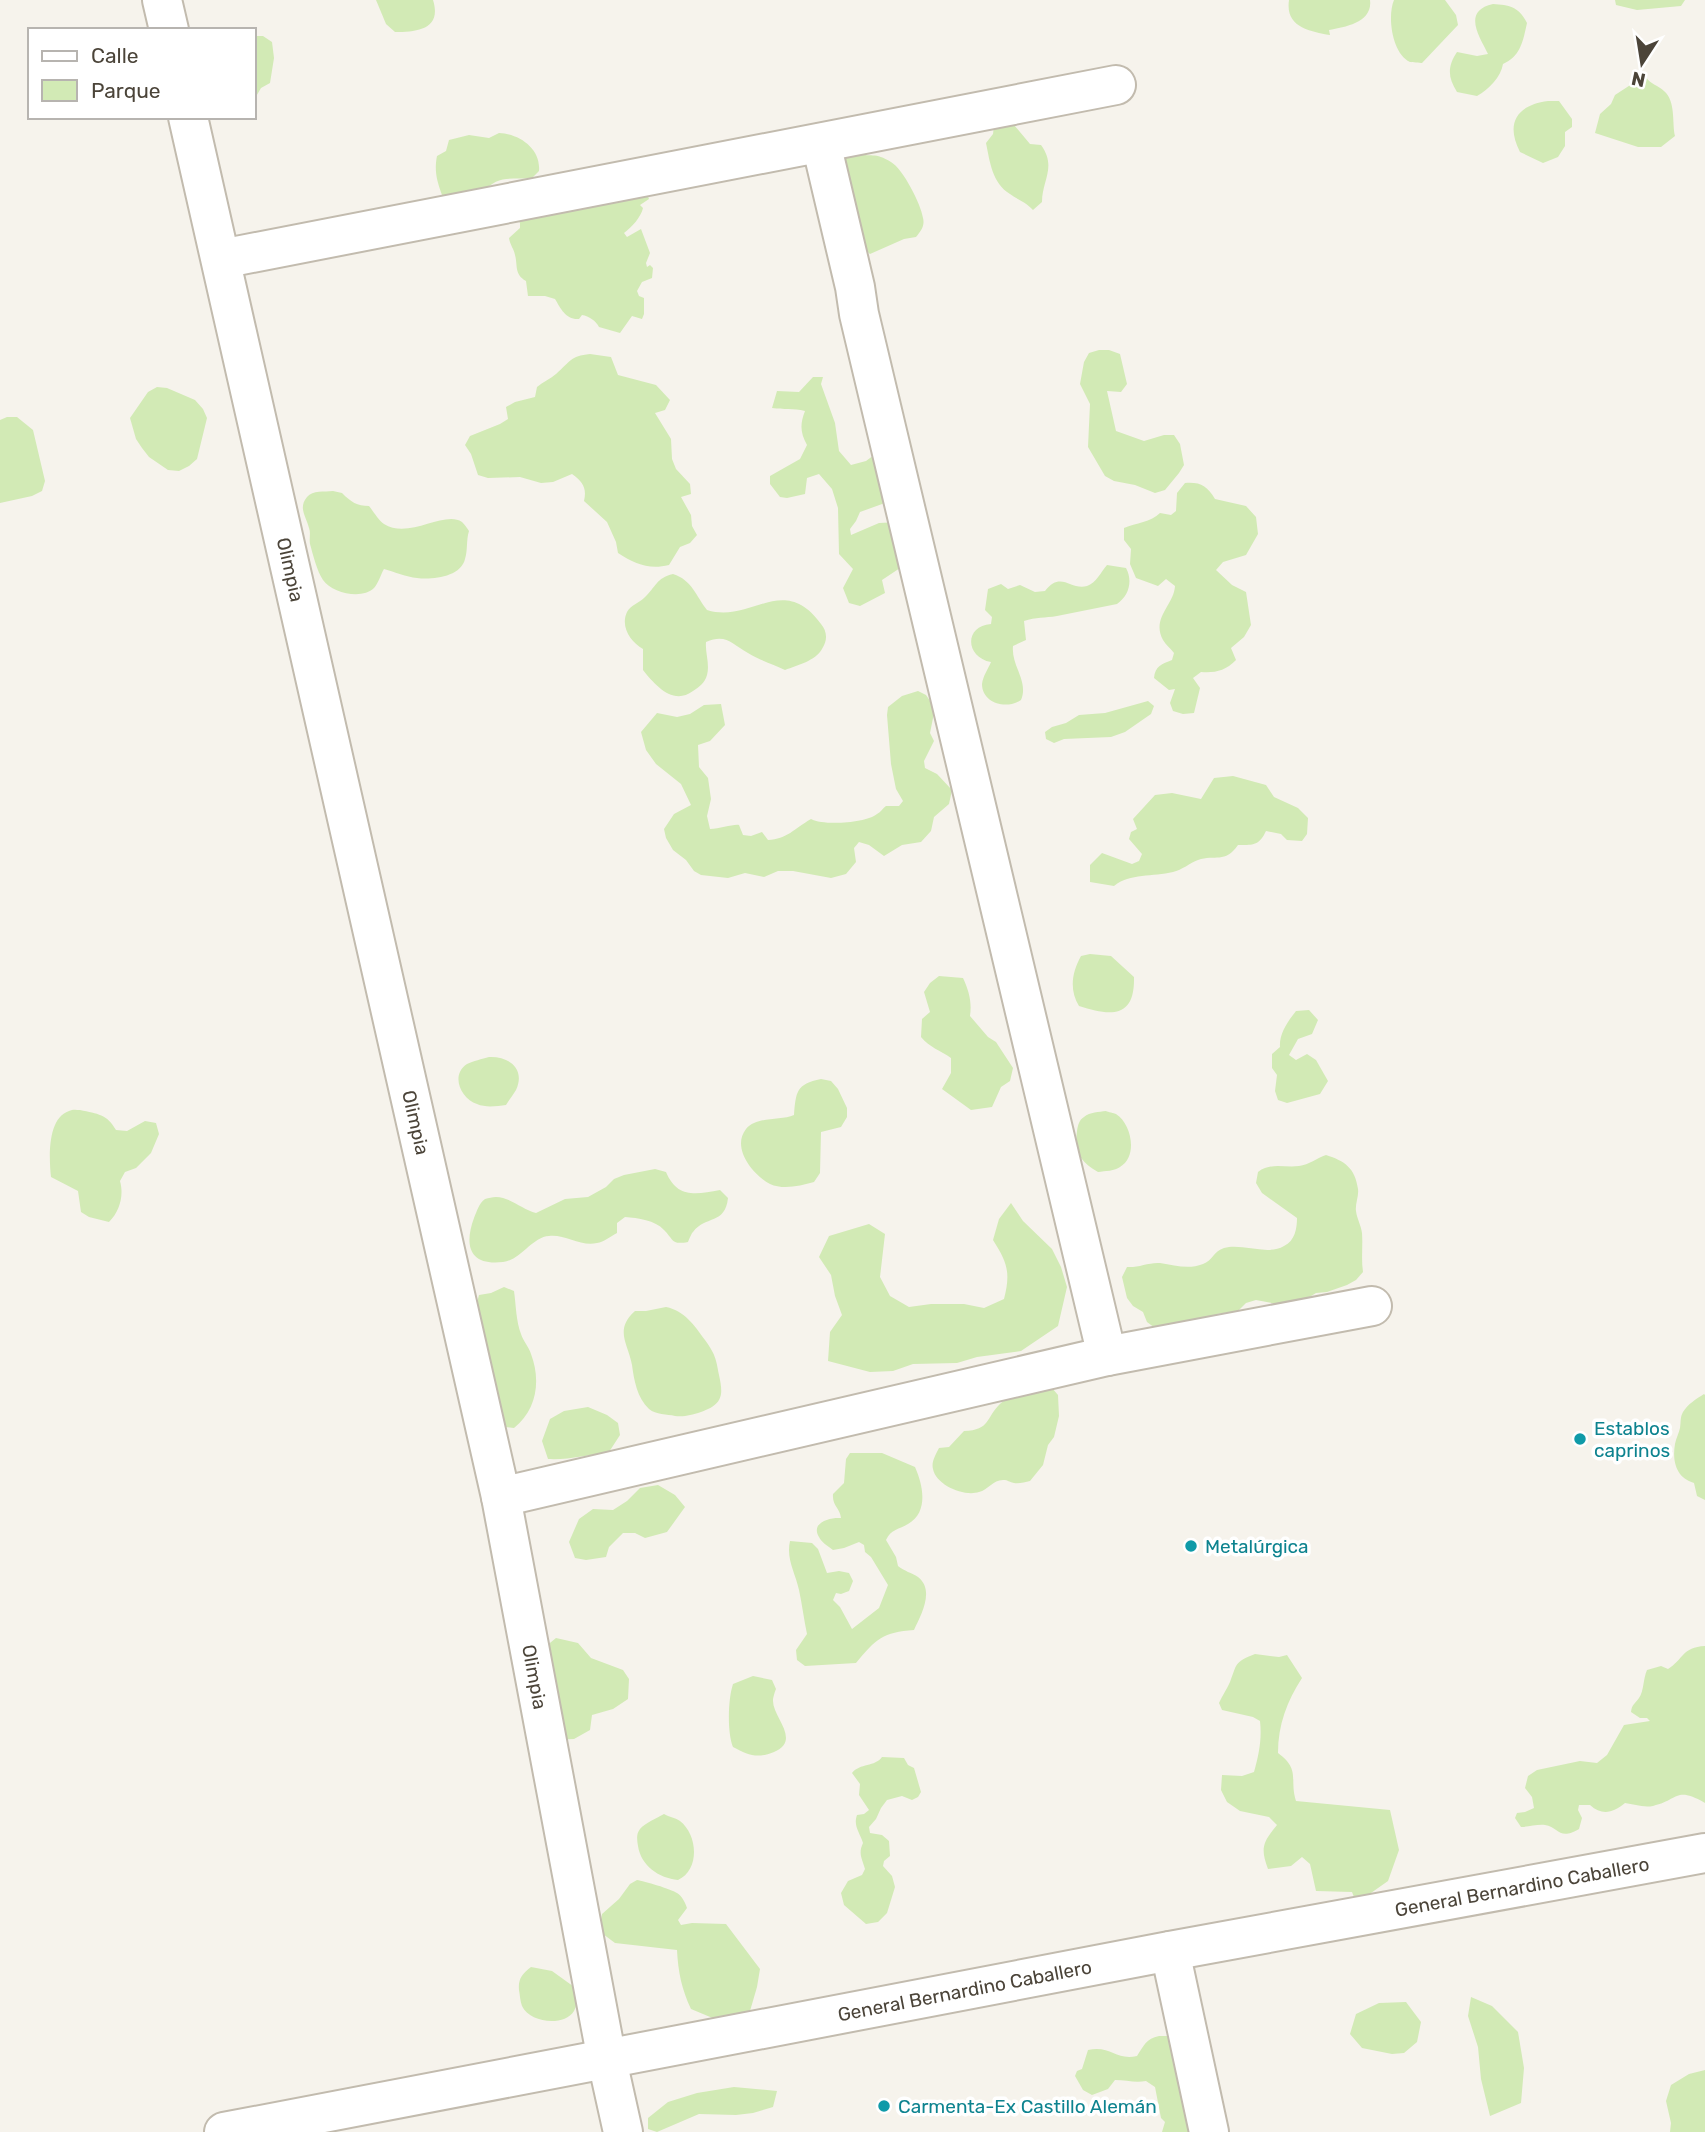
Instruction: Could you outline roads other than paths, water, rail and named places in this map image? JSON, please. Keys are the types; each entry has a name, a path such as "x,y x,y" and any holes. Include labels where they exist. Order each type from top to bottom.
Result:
{"street":[{"path":"162,0 169,28"},
{"path":"221,259 1116,85"},
{"name":"Olimpia","path":"188,119 501,1497 622,2132"},
{"path":"821,143 862,328 1107,1356"},
{"path":"501,1497 1107,1356 1372,1306"},
{"name":"General Bernardino Caballero","path":"224,2132 1170,1951 1705,1853"},
{"path":"1170,1951 1209,2132"}],"place":[{"name":"Establos caprinos","path":"1580,1439"},
{"name":"Metalúrgica","path":"1191,1546"},
{"name":"Carmenta-Ex Castillo Alemán","path":"884,2106"}]}
